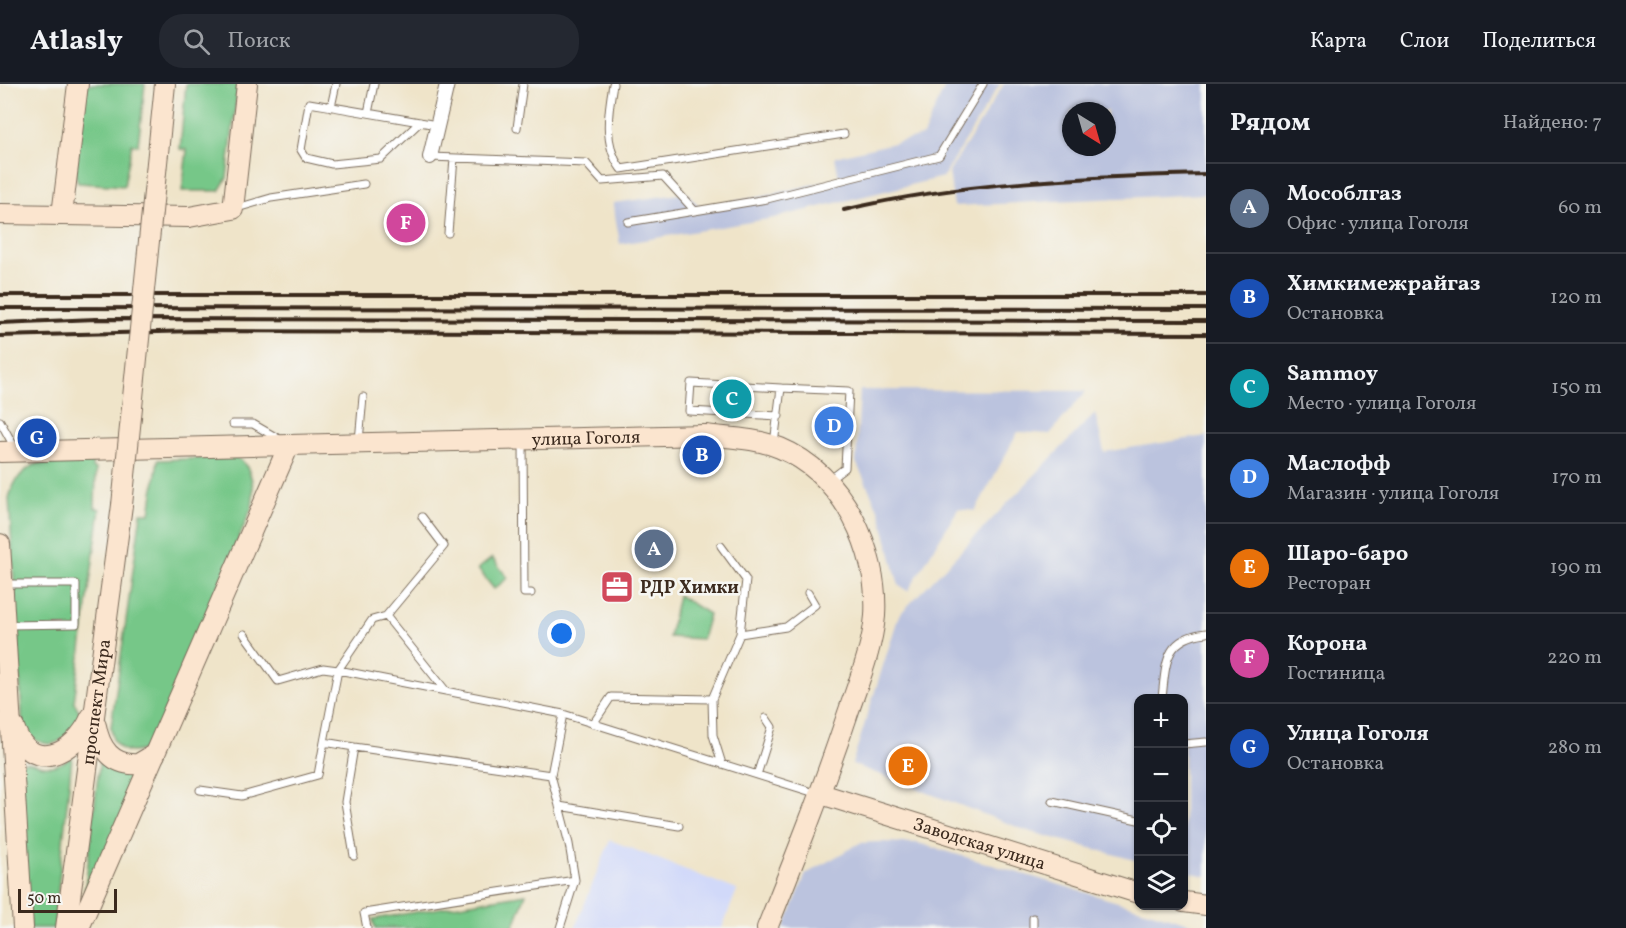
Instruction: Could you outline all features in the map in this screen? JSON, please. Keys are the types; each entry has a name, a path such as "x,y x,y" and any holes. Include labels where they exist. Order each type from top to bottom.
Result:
{"street":[{"path":"62,215 78,84"},
{"name":"проспект Мира","path":"66,928 122,505 165,84"},
{"path":"0,214 189,217 232,209 247,84"},
{"path":"430,157 447,84"},
{"name":"улица Гоголя","path":"8,452 704,435 773,446 798,458 827,482 856,523 872,569 875,597 870,648 820,794 766,928"},
{"path":"79,928 289,445"},
{"path":"0,544 5,625 5,696 16,734 23,745 35,753 55,755 78,739 85,730 95,705"},
{"path":"95,705 98,736 110,756 132,764 143,762 155,754"},
{"path":"12,716 23,928"},
{"name":"Заводская улица","path":"820,794 1134,892"},
{"name":"проспект Мира","path":"71,901 72,928"},
{"path":"1188,903 1206,905"}],"lane":[{"path":"331,106 336,84"},
{"path":"368,113 374,84"},
{"path":"518,128 523,84"},
{"path":"613,84 607,118 613,158 621,169 844,134"},
{"path":"628,222 767,199 939,156 984,85"},
{"path":"420,122 381,159 332,164 306,158 301,150 309,103 331,106 437,125"},
{"path":"430,157 586,163 602,180 663,176 695,211"},
{"path":"448,232 454,158"},
{"path":"232,209 271,198 364,184"},
{"path":"779,416 689,411 691,383 849,391 845,468 827,482"},
{"path":"773,446 779,416 781,388"},
{"path":"358,443 363,397"},
{"path":"0,421 8,452"},
{"path":"233,424 253,424 289,445"},
{"path":"523,439 524,593 531,593"},
{"path":"200,790 242,796 318,775 338,670 372,621 386,616 444,546 422,517"},
{"path":"721,546 746,580 740,634 712,699 713,735 722,764"},
{"path":"3,585 76,584 76,624 5,625"},
{"path":"740,634 786,627 815,605 808,593"},
{"path":"386,616 446,691"},
{"path":"1163,694 1167,656 1188,635 1206,633"},
{"path":"244,634 278,681 323,668 563,714 820,794"},
{"path":"593,724 611,697 712,699"},
{"path":"560,928 575,880 569,844 550,775 563,714"},
{"path":"757,775 772,727 766,718"},
{"path":"324,742 550,775"},
{"path":"1188,744 1206,742"},
{"path":"354,747 345,802 354,856"},
{"path":"1052,801 1134,819"},
{"path":"559,806 679,826"},
{"path":"366,928 364,913 575,880"},
{"path":"1033,918 1033,928"}],"shaded area":[{"path":"946,84 1000,84 943,177 774,218 620,244 613,203 687,193 700,207 765,196 839,178 835,157 923,136"},
{"path":"1004,84 1206,84 1206,194 954,206 949,172"},
{"path":"860,390 1086,391 1050,434 1018,432 975,511 958,509 908,591 899,586 880,513 856,462"},
{"path":"1095,413 1104,452 1206,436 1206,876 1188,872 1188,694 1134,694 1134,860 1028,831 852,764 899,615"},
{"path":"610,840 737,890 722,928 575,928"},
{"path":"860,843 918,843 1134,907 1134,910 1145,910 1206,928 784,928 806,874"}],"green space":[{"path":"85,84 145,84 138,145 132,144 124,186 78,183 75,174"},
{"path":"186,84 238,84 227,178 219,191 182,191 187,150 180,149"},
{"path":"235,457 246,465 249,471 253,486 252,507 151,746 135,752 126,751 113,740 111,727 141,513 150,513 158,460"},
{"path":"93,458 92,468 96,469 95,508 100,509 74,702 81,714 63,738 50,744 42,743 23,731 9,498 14,484 31,467 54,460"},
{"path":"492,558 508,578 494,589 478,569"},
{"path":"678,595 709,614 702,639 669,637"},
{"path":"72,757 54,928 30,928 19,764 30,762 53,766"},
{"path":"100,757 149,764 84,898"},
{"path":"526,894 513,928 375,928 373,919"}],"railway":[{"path":"844,210 932,193 978,187 1070,179 1206,174"},
{"path":"0,295 1206,295"},
{"path":"0,308 1206,309"},
{"path":"0,323 96,319 1206,321"},
{"path":"0,336 197,331 1206,334"}],"place":[{"name":"Корона","path":"406,223"},
{"name":"Sammoy","path":"732,399"},
{"name":"Маслофф","path":"834,426"},
{"name":"Улица Гоголя","path":"37,438"},
{"name":"Химкимежрайгаз","path":"702,455"},
{"name":"Мособлгаз","path":"654,549"},
{"name":"РДР Химки","path":"617,587"},
{"name":"Шаро-баро","path":"908,766"}]}
